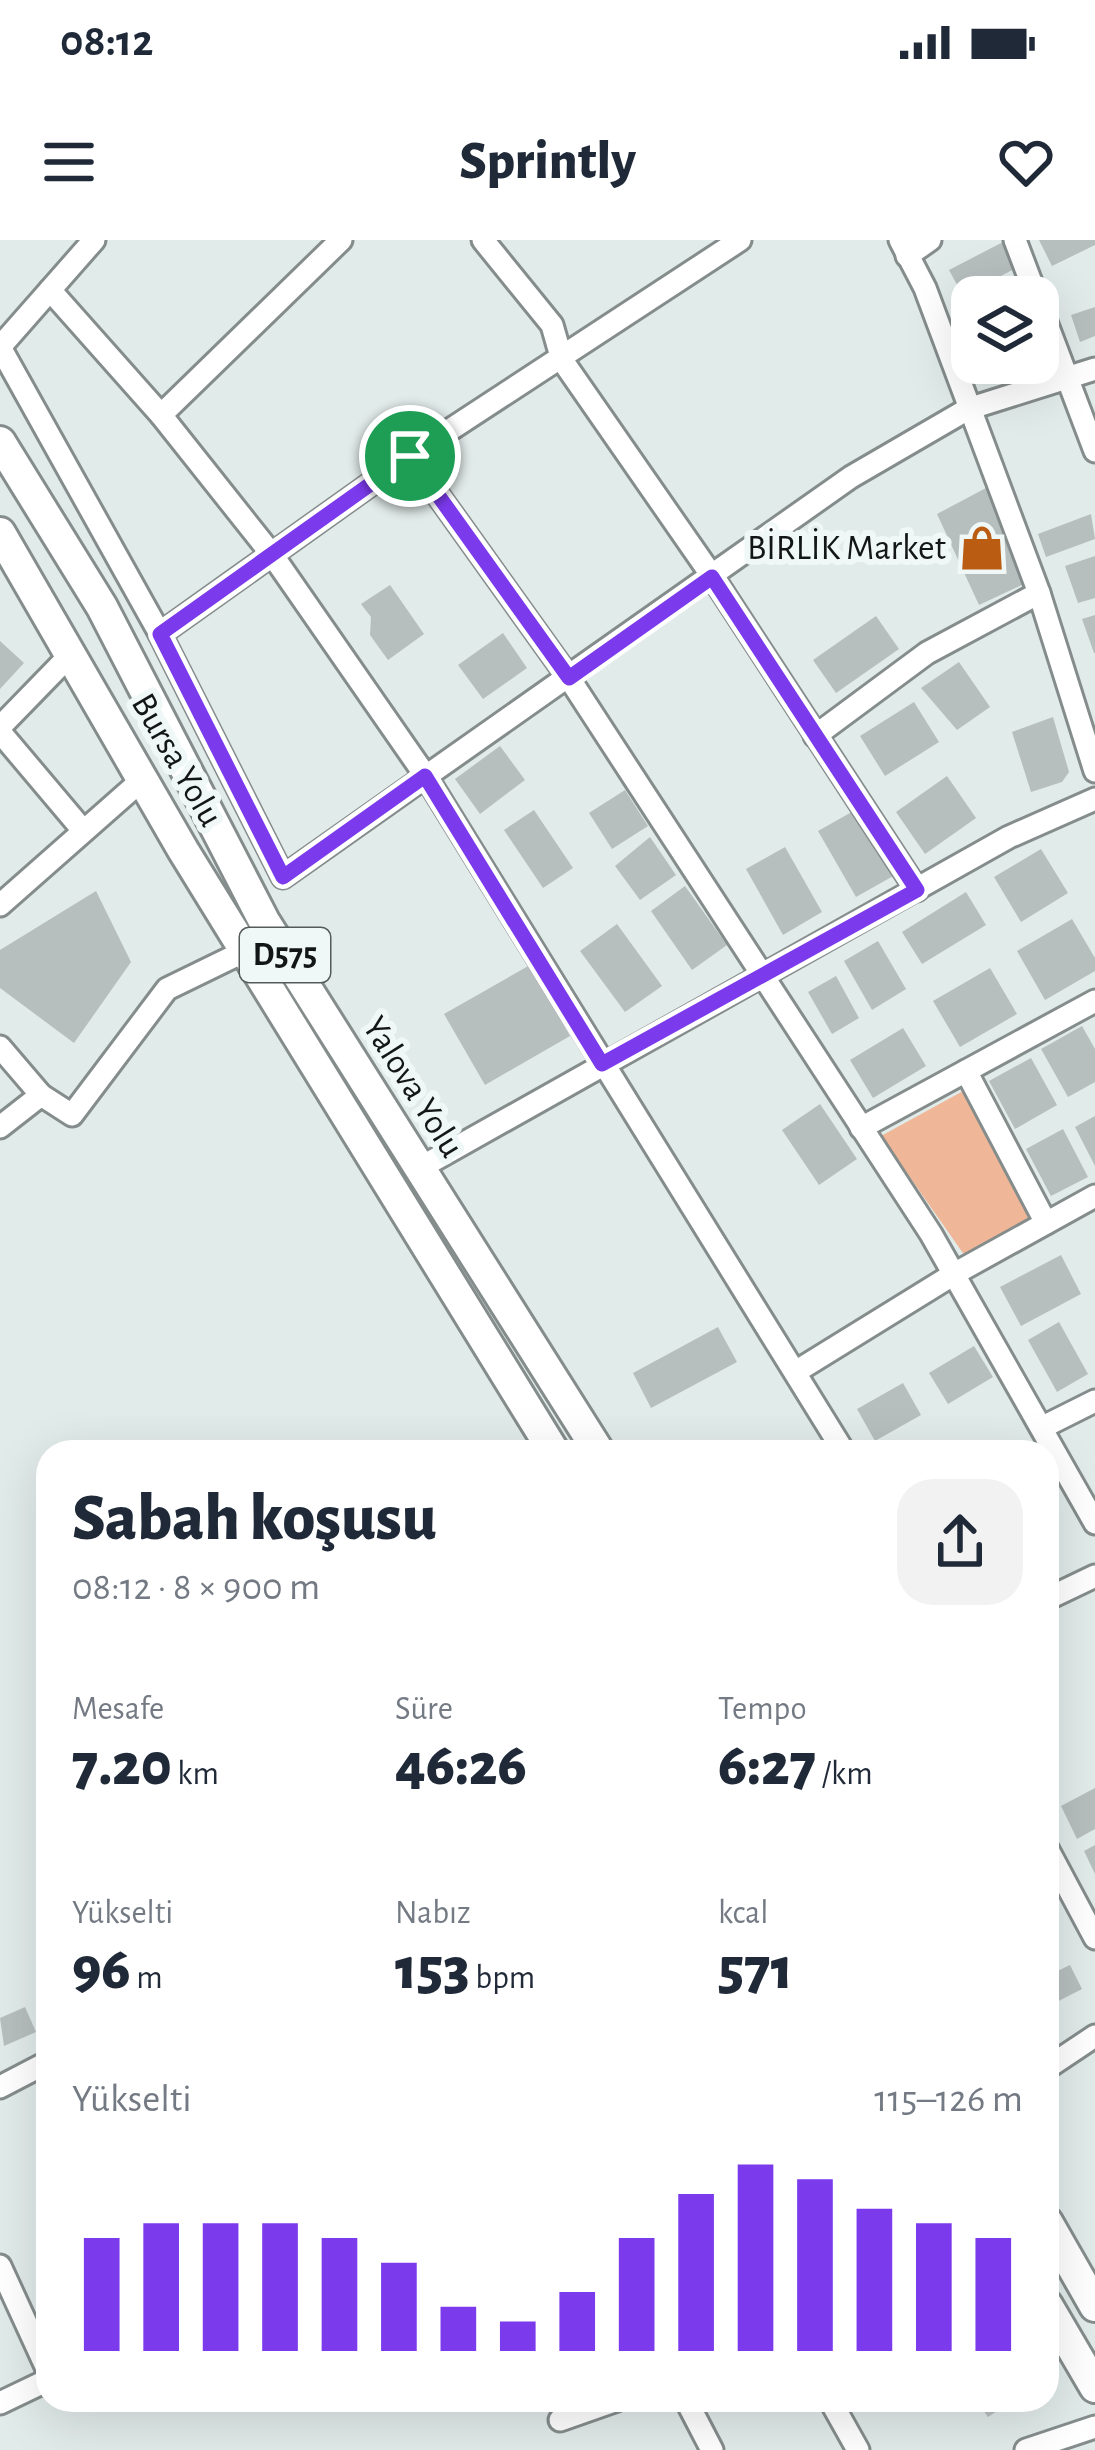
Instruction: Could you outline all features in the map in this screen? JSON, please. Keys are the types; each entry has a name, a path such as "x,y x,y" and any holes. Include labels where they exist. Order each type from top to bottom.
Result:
{"highway":[{"name":"Yalova Yolu","path":"0,442 102,607 264,921 591,1440"},
{"name":"Bursa Yolu","path":"0,533 245,951 547,1440"},
{"path":"1059,2243 1095,2306"},
{"path":"1059,2326 1095,2387"}],"street":[{"path":"94,240 0,347 160,634 283,877 851,477 968,409 1095,369"},
{"path":"161,415 341,240"},
{"path":"483,240 552,325 562,360 712,577 917,890"},
{"path":"160,634 410,456 740,240"},
{"path":"930,240 903,248 925,288 1039,593 1095,771"},
{"path":"1015,240 1071,376 1095,451"},
{"path":"50,290 161,415 273,556 425,776 837,1440"},
{"path":"410,456 569,678 862,1128 1050,1440"},
{"path":"815,736 927,652 1039,593"},
{"path":"71,654 0,730 81,828"},
{"path":"0,905 81,828 142,779"},
{"path":"418,1169 1009,837 1095,799"},
{"path":"0,1047 41,1095 73,1115 167,989 245,951"},
{"path":"862,1128 1095,1001"},
{"path":"966,1071 1046,1223"},
{"path":"0,1127 41,1095"},
{"path":"797,1371 954,1274 1095,1196"},
{"path":"1043,1427 1095,1401"},
{"path":"1059,1457 1095,1523"},
{"path":"1059,1593 1095,1576"},
{"path":"1059,1870 1095,1938"},
{"path":"1059,2060 1095,2036"},
{"path":"0,2087 36,2068"},
{"path":"0,2266 36,2345"},
{"path":"0,2403 36,2386"},
{"path":"560,2420 583,2412"},
{"path":"692,2412 712,2450"},
{"path":"837,2412 858,2450"},
{"path":"1026,2450 1095,2427"}],"shaded area":[{"path":"965,1090 1033,1221 965,1256 881,1136"}],"building":[{"path":"1039,240 1095,240 1095,245 1052,266"},
{"path":"1003,242 1016,268 1001,276 952,276 949,270"},
{"path":"1095,307 1095,336 1080,342 1071,315"},
{"name":"BİRLİK Market","path":"986,488 1026,583 979,605 937,514"},
{"path":"1091,514 1095,539 1046,557 1038,534"},
{"path":"1095,556 1095,598 1078,603 1065,566"},
{"path":"390,585 424,634 388,660 370,635 371,617 361,604"},
{"path":"1095,615 1095,653 1094,653 1082,619"},
{"path":"876,616 899,649 836,693 813,660"},
{"path":"503,633 527,668 483,699 458,665"},
{"path":"0,641 24,663 0,689"},
{"path":"959,662 990,707 957,730 921,688"},
{"path":"914,702 939,742 885,776 860,736"},
{"path":"1053,717 1069,772 1062,782 1031,792 1012,732"},
{"path":"500,746 525,780 480,814 455,779"},
{"path":"947,776 976,818 925,854 896,812"},
{"path":"625,790 648,826 612,849 589,813"},
{"path":"857,809 895,875 856,897 818,831"},
{"path":"534,810 573,868 543,888 504,830"},
{"path":"650,837 676,875 640,900 615,866"},
{"path":"785,847 822,912 783,935 746,869"},
{"path":"1041,849 1068,893 1021,922 994,877"},
{"path":"685,886 727,945 692,970 651,911"},
{"path":"96,891 131,962 74,1043 0,988 0,950"},
{"path":"966,892 986,925 922,964 902,932"},
{"path":"1072,919 1095,958 1095,971 1045,1000 1017,951"},
{"path":"617,924 662,986 625,1012 580,951"},
{"path":"878,941 906,989 872,1010 844,961"},
{"path":"530,965 570,1036 485,1085 444,1014"},
{"path":"990,968 1017,1014 960,1047 933,1001"},
{"path":"836,976 859,1018 832,1034 808,992"},
{"path":"1082,1026 1095,1049 1095,1082 1068,1097 1041,1049"},
{"path":"903,1028 926,1066 873,1098 850,1060"},
{"path":"1031,1058 1057,1105 1015,1129 989,1081"},
{"path":"820,1104 857,1159 819,1185 782,1130"},
{"path":"1095,1116 1095,1166 1075,1127"},
{"path":"1063,1129 1088,1177 1051,1196 1026,1149"},
{"path":"1061,1255 1081,1294 1021,1326 1000,1287"},
{"path":"1059,1322 1088,1374 1057,1392 1028,1340"},
{"path":"718,1327 737,1362 651,1408 633,1373"},
{"path":"974,1346 993,1377 948,1404 929,1373"},
{"path":"903,1383 921,1415 874,1440 857,1409"},
{"path":"1095,1788 1095,1829 1077,1839 1061,1806"},
{"path":"1095,1845 1095,1874 1084,1851"},
{"path":"1070,1965 1082,1989 1059,2001 1059,1970"},
{"path":"25,2007 36,2032 4,2046 0,2018"}],"place":[{"name":"BİRLİK Market","path":"982,548"}],"route":[{"path":"410,456 569,678 712,577 917,890 602,1064 425,776 283,877 160,634 410,456"}]}
